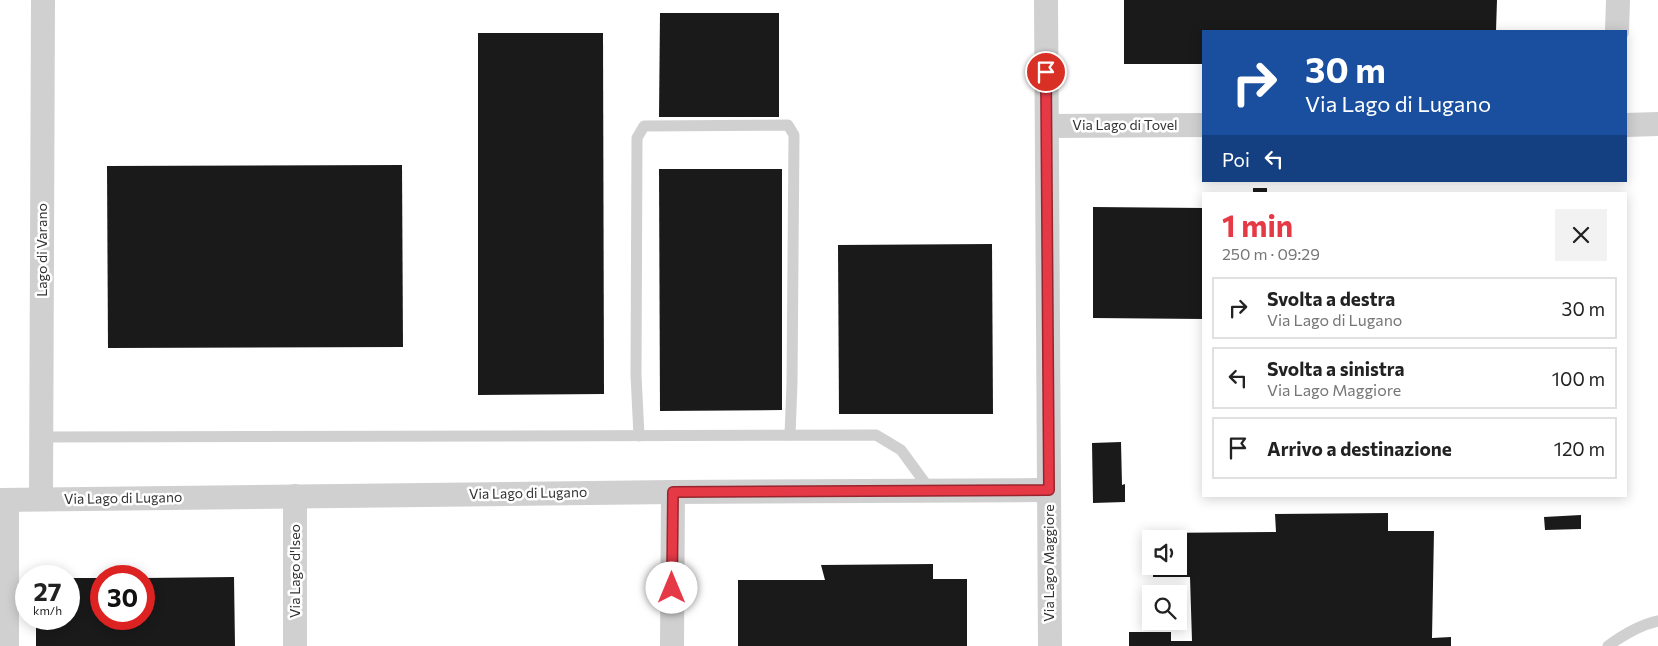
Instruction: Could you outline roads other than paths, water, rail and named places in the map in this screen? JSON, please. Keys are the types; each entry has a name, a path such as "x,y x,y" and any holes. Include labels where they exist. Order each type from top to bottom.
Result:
{"street":[{"name":"Lago di Varano","path":"41,499 44,0"},
{"name":"Via Lago Maggiore","path":"1046,0 1050,646"},
{"path":"1617,30 1618,0"},
{"path":"1627,124 1658,124"},
{"name":"Via Lago di Tovel","path":"1047,126 1202,125"},
{"name":"Via Lago di Lugano","path":"7,646 3,500 673,492 1049,490"},
{"path":"672,646 673,492"},
{"name":"Via Lago d'Iseo","path":"295,496 295,646"}],"lane":[{"path":"639,436 636,375 638,138 644,126 788,125 794,135 790,435"},
{"path":"42,438 876,435 901,450 930,491"},
{"path":"1608,646 1626,633 1646,623 1658,622"}]}
